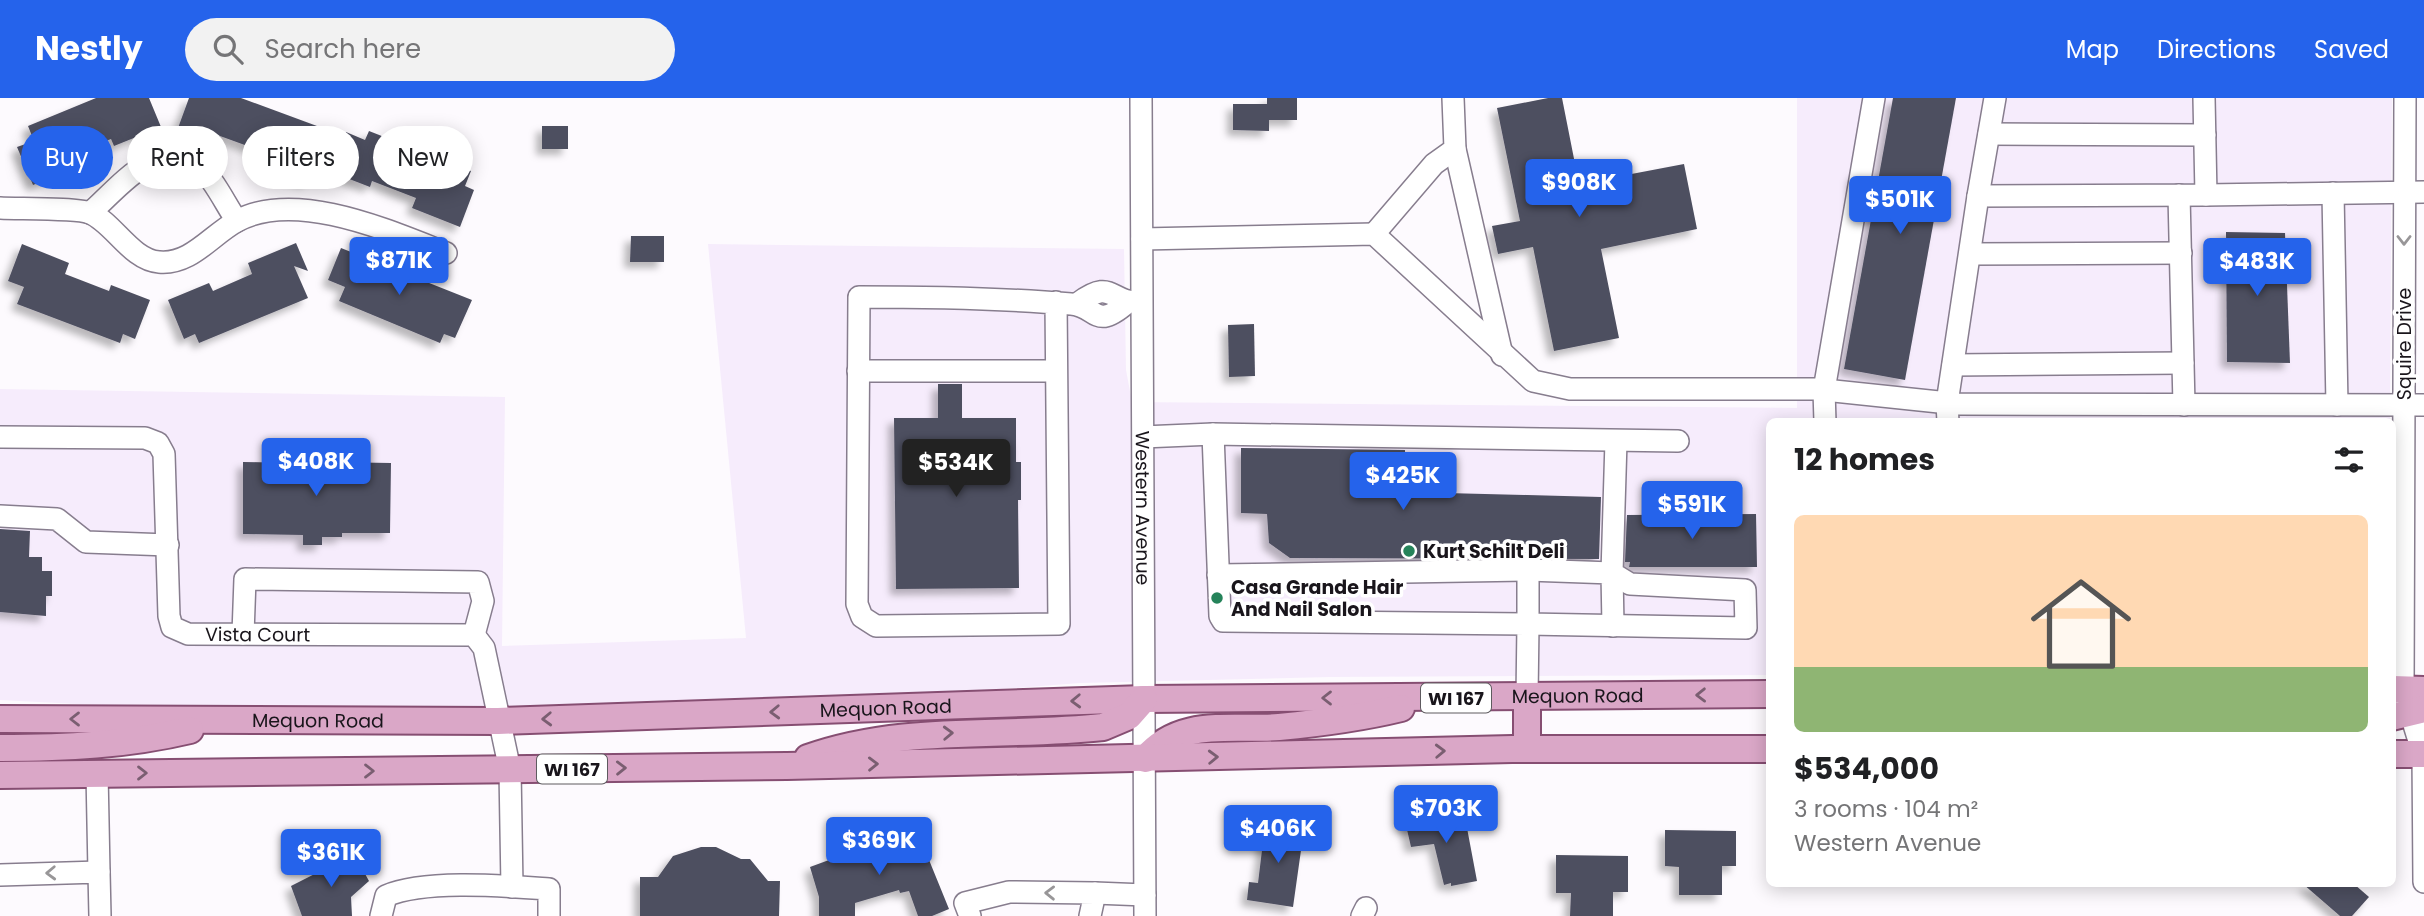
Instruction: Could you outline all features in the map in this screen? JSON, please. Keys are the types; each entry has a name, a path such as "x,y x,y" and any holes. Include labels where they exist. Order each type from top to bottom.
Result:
{"main road":[{"name":"Mequon Road","path":"0,719 498,721 1144,699 1766,694"},
{"path":"1527,696 1528,749"},
{"path":"1145,760 1170,737 1197,729 1275,727 1360,718 1436,698"},
{"path":"786,766 846,745 927,734 1103,727 1129,716 1144,699"},
{"path":"0,748 96,746 146,741 236,720"},
{"path":"96,746 97,773"},
{"name":"WI 167","path":"0,775 1145,760 1528,749 1766,749"},
{"path":"2396,754 2424,753"}],"street":[{"name":"Western Avenue","path":"1141,98 1142,239 1135,302 1143,437 1145,905"},
{"path":"1453,98 1455,149 1503,355"},
{"path":"1825,418 1824,390 1874,98"},
{"path":"1947,412 1995,98"},
{"path":"2204,98 2206,195"},
{"name":"Squire Drive","path":"2405,98 2414,192 2414,405 2398,508 2408,701 2424,753 2424,882"},
{"path":"1989,134 2205,135"},
{"path":"1374,234 1434,164 1455,149"},
{"path":"90,213 146,164 160,157 178,157 197,164 237,221"},
{"path":"1978,196 2414,192"},
{"path":"2333,193 2337,405"},
{"path":"2179,195 2184,405"},
{"path":"0,208 90,213 137,252 155,262 169,262 203,248 237,221 260,213 305,210 339,214 446,253"},
{"path":"1142,239 1374,234 1533,381 1570,389 1824,390 1947,412 2121,413 2184,405 2258,413 2337,405 2414,405"},
{"path":"1970,254 2181,253"},
{"path":"1056,302 1059,624 876,626 862,617 858,604 859,297 990,297 1056,302 1077,304 1094,316 1113,315 1135,302"},
{"path":"1953,365 2183,363"},
{"path":"858,371 1055,371"},
{"path":"1143,437 1213,434 1678,441"},
{"path":"1213,434 1218,575 1220,616 1223,621 1746,628 1745,590 1630,584 1612,573 1528,570 1218,575"},
{"name":"Vista Court","path":"0,437 145,438 158,443 164,454 172,627 187,634 474,635"},
{"path":"1612,626 1616,441"},
{"path":"0,516 57,519 86,542 168,545"},
{"path":"1527,696 1528,570"},
{"path":"243,634 246,579 478,582 483,601 474,635 484,648 510,770 512,887"},
{"path":"97,773 100,916"},
{"path":"0,875 99,872"},
{"path":"381,916 386,896 404,888 512,887 549,889 549,916"},
{"path":"970,916 965,903 1009,892 1096,894 1145,905"},
{"path":"1090,916 1096,894"}],"shaded area":[{"path":"1797,98 2392,98 2390,418 1766,418 1766,675 1330,677 1080,683 912,696 567,707 193,710 0,700 0,389 505,397 502,646 746,638 708,244 1124,249 1126,370 1132,402 1797,408"}],"building":[{"path":"96,98 149,98 161,126 127,126 127,141 114,146 113,126 28,126"},
{"path":"189,98 241,98 317,126 242,126 242,144 228,139 228,126 179,126"},
{"path":"1267,98 1297,98 1297,120 1269,120 1269,131 1233,130 1233,104 1267,104"},
{"path":"1548,98 1562,98 1579,184 1684,164 1697,229 1601,249 1619,338 1554,351 1533,247 1498,254 1492,226 1520,221 1497,108"},
{"path":"1893,98 1956,98 1905,380 1844,369"},
{"path":"542,126 568,126 568,149 542,149"},
{"path":"369,131 373,133 373,181 370,187 359,183 359,137 365,140"},
{"path":"393,189 474,190 460,227 412,208 416,198"},
{"path":"2226,232 2285,233 2290,363 2227,362"},
{"path":"631,236 664,236 664,262 630,262"},
{"path":"296,243 308,271 294,266 308,298 199,343 195,334 184,339 168,300 209,283 213,291 252,274 248,263"},
{"path":"22,244 69,263 65,274 109,291 111,285 150,300 135,339 123,334 120,343 17,304 24,287 8,281"},
{"path":"341,248 472,300 455,338 444,334 440,343 339,301 345,287 328,280"},
{"path":"1254,324 1255,376 1229,377 1228,325"},
{"path":"938,384 962,384 962,418 1016,418 1016,462 1021,462 1021,500 1018,500 1019,588 896,589 894,418 938,418"},
{"path":"1241,448 1405,450 1406,492 1601,497 1599,559 1290,558 1269,543 1267,514 1241,513"},
{"path":"295,457 330,457 330,462 391,463 390,533 342,533 342,537 322,537 322,545 303,545 303,535 243,534 243,462 295,463"},
{"path":"1756,514 1757,567 1629,567 1630,562 1625,562 1627,515"},
{"path":"0,529 30,531 29,557 42,557 42,571 52,571 52,596 46,596 46,616 0,612"},
{"path":"1464,812 1477,881 1451,886 1451,883 1444,885 1434,844 1411,847 1405,821"},
{"path":"1261,823 1304,829 1293,907 1247,900 1249,882 1258,883 1263,842 1258,841"},
{"path":"916,828 949,909 932,916 918,916 909,891 900,893 899,890 855,903 855,916 819,916 819,897 810,867"},
{"path":"1665,830 1736,831 1736,866 1722,866 1722,895 1679,895 1679,867 1665,866"},
{"path":"701,847 716,847 741,859 750,859 768,881 780,881 779,916 640,916 640,877 658,877 673,856"},
{"path":"354,854 369,881 351,897 352,916 302,916 291,886"},
{"path":"1556,855 1628,856 1628,892 1613,892 1613,916 1570,916 1571,893 1556,893"},
{"path":"2306,887 2357,887 2369,897 2352,916 2340,916"}],"place":[{"name":"Kurt Schilt Deli","path":"1409,551"},
{"name":"Casa Grande Hair And Nail Salon","path":"1217,598"}]}
